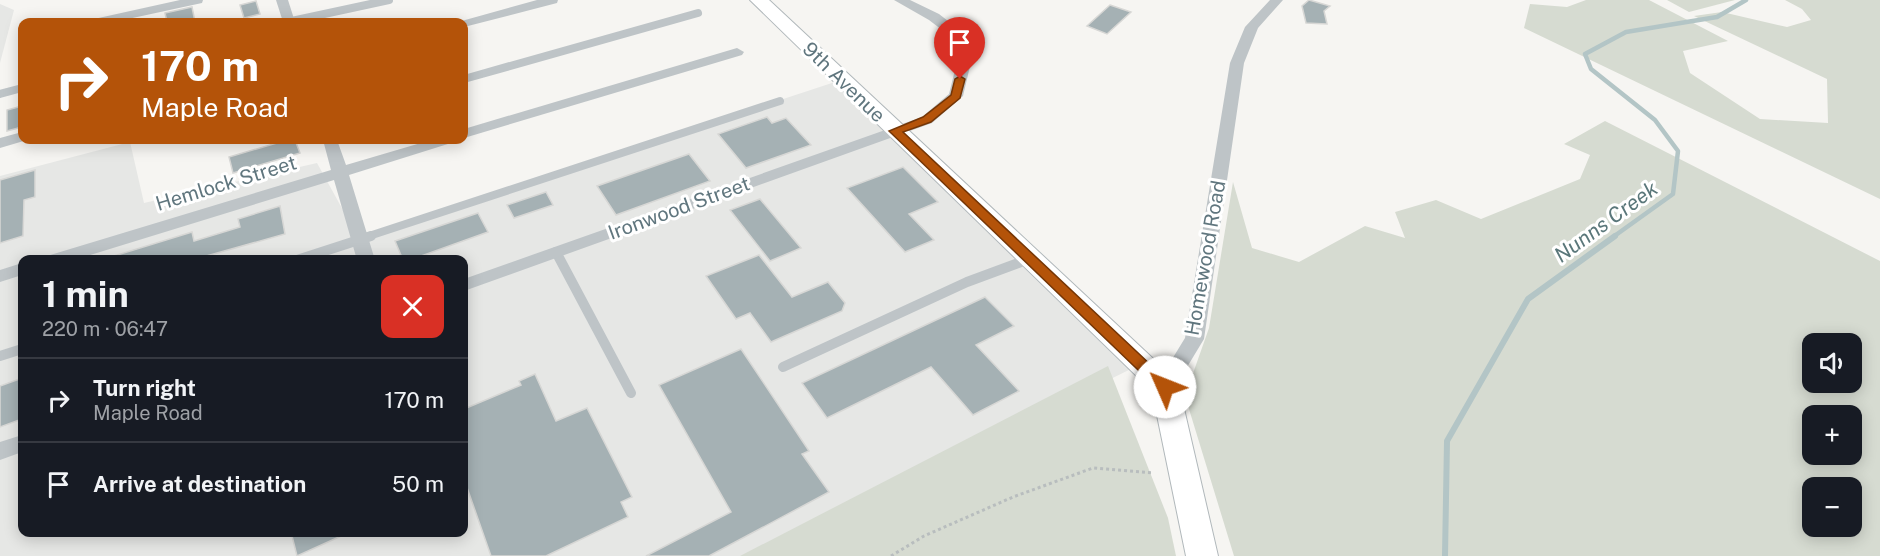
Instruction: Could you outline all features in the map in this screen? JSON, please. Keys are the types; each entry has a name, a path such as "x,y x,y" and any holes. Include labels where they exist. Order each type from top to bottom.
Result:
{"main road":[{"name":"9th Avenue","path":"759,0 1165,387"},
{"path":"1165,387 1202,556"}],"street":[{"path":"117,18 197,0"},
{"path":"282,0 287,18"},
{"path":"468,22 552,0"},
{"name":"Ironwood Street","path":"468,284 927,120 956,96 964,62 952,31 934,17 900,0"},
{"name":"Homewood Road","path":"1165,387 1194,339 1237,63 1252,27 1277,0"},
{"path":"468,133 737,52"},
{"path":"0,143 18,138"},
{"path":"331,144 364,255"},
{"name":"Hemlock Street","path":"70,255 433,144"},
{"path":"0,276 18,270"},
{"path":"0,451 18,444"}],"lane":[{"path":"306,18 389,0"},
{"path":"468,78 698,13"},
{"path":"0,94 18,89"},
{"path":"312,255 780,100"},
{"path":"556,252 631,393"},
{"path":"783,367 966,282 1029,259"},
{"path":"0,356 18,350"}],"path":[{"path":"891,556 924,536 1013,497 1093,468 1153,473"}],"shaded area":[{"path":"1586,0 1649,0 1728,41 1683,51 1690,73 1760,119 1828,123 1827,79 1694,16 1722,12 1787,27 1811,20 1802,9 1785,0 1880,0 1880,199 1524,28 1530,4 1567,7"},
{"path":"1667,0 1735,0 1689,12"},
{"path":"0,4 14,10 0,63"},
{"path":"841,80 1141,364 752,556 0,556 0,176 122,144 130,144 144,203 317,163 359,239"},
{"path":"1605,121 1880,261 1880,556 1234,556 1185,396 1209,328 1233,182 1252,248 1299,262 1365,226 1405,238 1395,212 1436,200 1481,219 1580,179 1590,155 1564,144"},
{"path":"1108,366 1168,518 1176,556 740,556"}],"building":[{"path":"1309,0 1330,6 1324,11 1327,24 1306,23 1302,6"},
{"path":"256,1 260,14 244,18 240,5"},
{"path":"1110,5 1131,12 1107,34 1087,26"},
{"path":"192,7 194,18 166,18 165,13"},
{"path":"18,107 18,128 7,131 7,110"},
{"path":"767,117 772,123 786,118 811,145 746,168 718,134"},
{"path":"273,144 297,144 300,153 233,173 229,157"},
{"path":"689,154 710,181 616,215 597,186"},
{"path":"903,167 938,202 909,214 934,240 905,252 847,188"},
{"path":"35,170 35,197 24,200 23,236 0,243 0,180"},
{"path":"546,192 553,205 514,218 507,205"},
{"path":"760,199 801,248 770,261 730,210"},
{"path":"280,206 285,234 210,255 117,255 192,232 194,241 240,227 238,219"},
{"path":"478,213 488,232 424,255 401,255 395,241"},
{"path":"759,255 792,297 828,282 845,303 842,311 771,342 750,313 736,319 706,276"},
{"path":"985,297 1014,326 976,345 1019,391 973,415 931,367 827,418 802,383"},
{"path":"741,349 809,451 802,454 829,492 709,556 646,556 731,512 659,385"},
{"path":"535,374 556,421 587,408 632,497 621,502 628,517 546,556 491,556 468,490 468,407 521,385 519,381"},
{"path":"18,379 18,420 0,427 0,386"},
{"path":"292,537 339,537 297,556"}],"waterway":[{"name":"Nunns Creek","path":"1613,237 1673,194 1678,151 1655,120 1591,69 1585,54 1626,32 1717,17 1746,0"},
{"name":"Nunns Creek","path":"1445,556 1447,441 1528,299 1615,236"}],"route":[{"path":"960,79 956,96 927,120 895,131 1165,387"}]}
